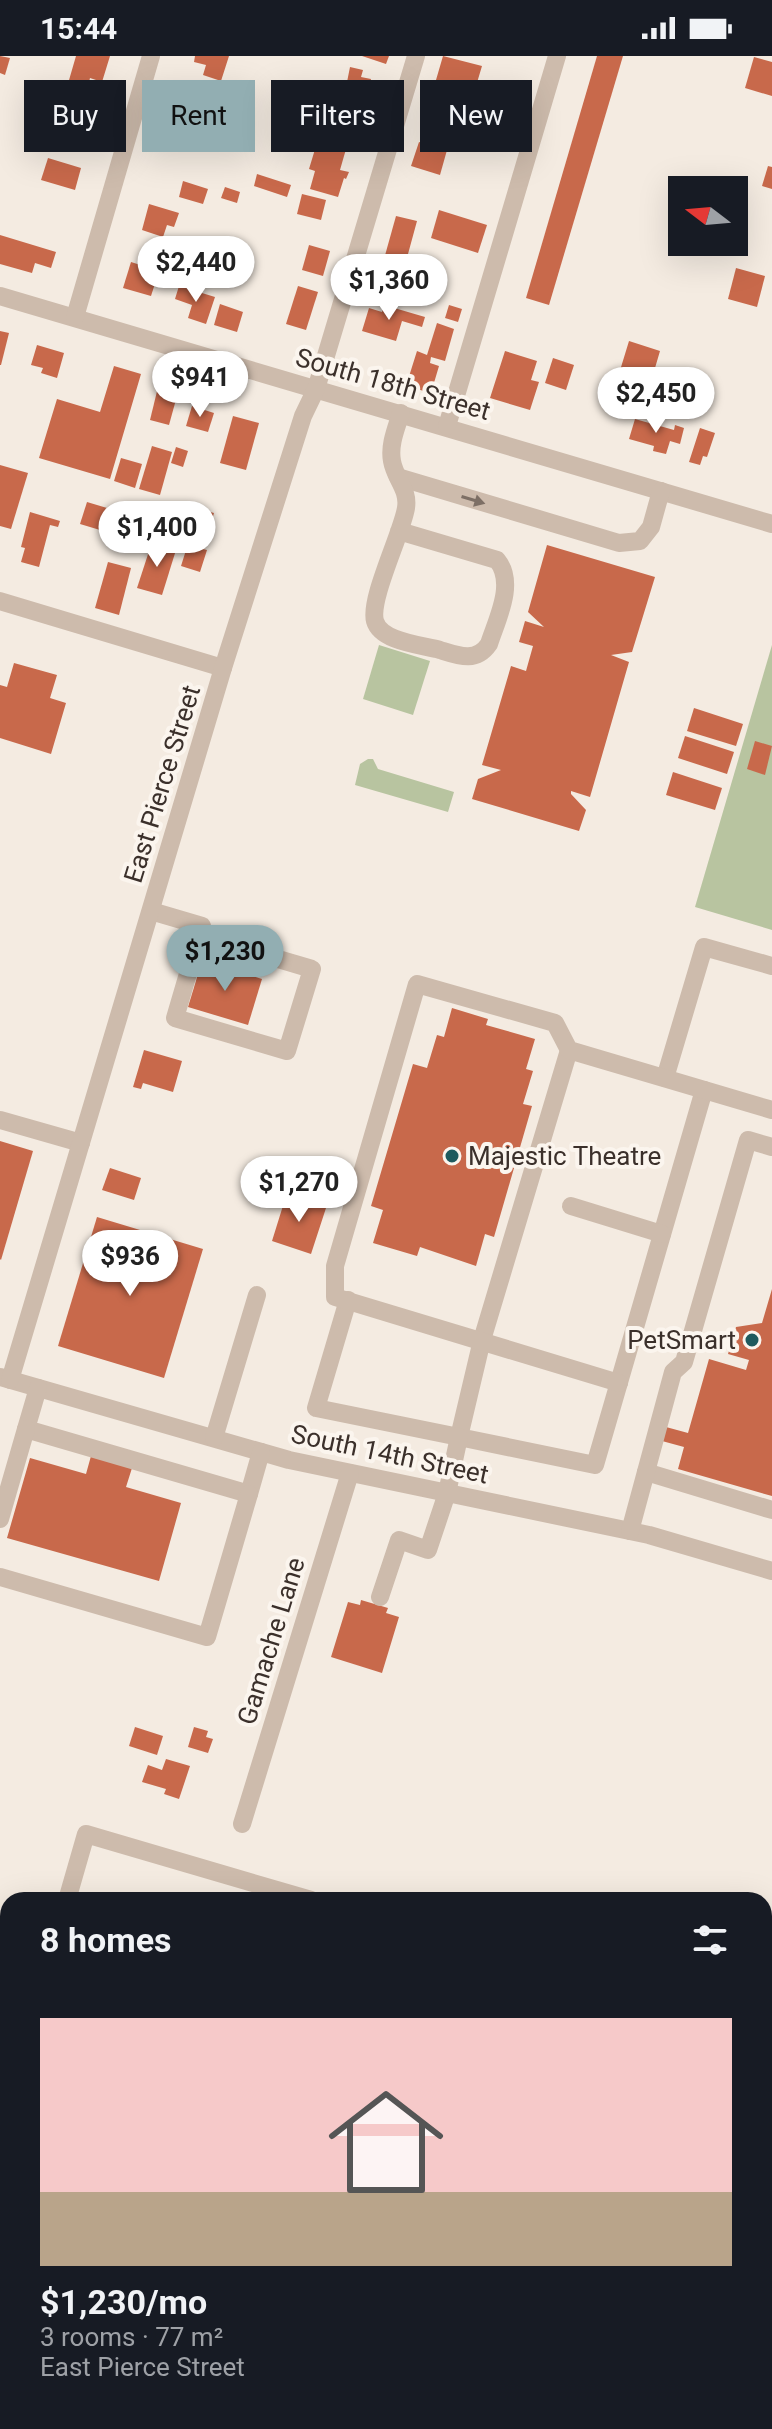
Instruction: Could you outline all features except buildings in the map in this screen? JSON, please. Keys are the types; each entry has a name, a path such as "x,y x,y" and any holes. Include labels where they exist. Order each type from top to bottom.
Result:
{"street":[{"path":"75,317 151,56"},
{"name":"East Pierce Street","path":"5,1378 81,1143 223,668 303,416 316,389 416,56"},
{"path":"447,426 557,56"},
{"name":"South 18th Street","path":"0,296 772,524"},
{"path":"399,531 497,560 504,568 507,582 489,644 483,653 475,657 462,656 387,635 375,621 375,608 406,507 405,490 392,462 392,443 401,413"},
{"path":"398,477 619,543 640,541 651,527 661,491"},
{"path":"0,601 223,668"},
{"path":"151,911 202,926 175,1018 287,1051 312,969 200,936"},
{"path":"665,1078 704,947 772,966"},
{"path":"380,1597 399,1540 428,1550 447,1493 482,1340 569,1050 555,1023 417,984 335,1266 335,1297 482,1340 619,1383"},
{"path":"569,1050 772,1110"},
{"path":"348,1300 316,1408 595,1465 704,1090"},
{"path":"0,1120 81,1143"},
{"path":"630,1531 673,1372 684,1362 748,1140 772,1147"},
{"path":"571,1206 662,1234"},
{"path":"214,1438 257,1295"},
{"name":"South 14th Street","path":"5,1378 261,1452 630,1531 772,1571"},
{"path":"0,1519 38,1388"},
{"path":"26,1429 249,1494"},
{"path":"0,1577 207,1637 261,1452"},
{"path":"646,1472 772,1510"},
{"name":"Gamache Lane","path":"242,1824 350,1473"},
{"path":"69,1892 86,1834 284,1892"}],"green space":[{"path":"379,645 430,661 413,715 363,699"},
{"path":"772,645 772,930 695,907"},
{"path":"373,759 378,769 454,792 448,812 355,785 360,764"}],"place":[{"name":"Majestic Theatre","path":"452,1156"},
{"name":"PetSmart","path":"752,1340"}]}
